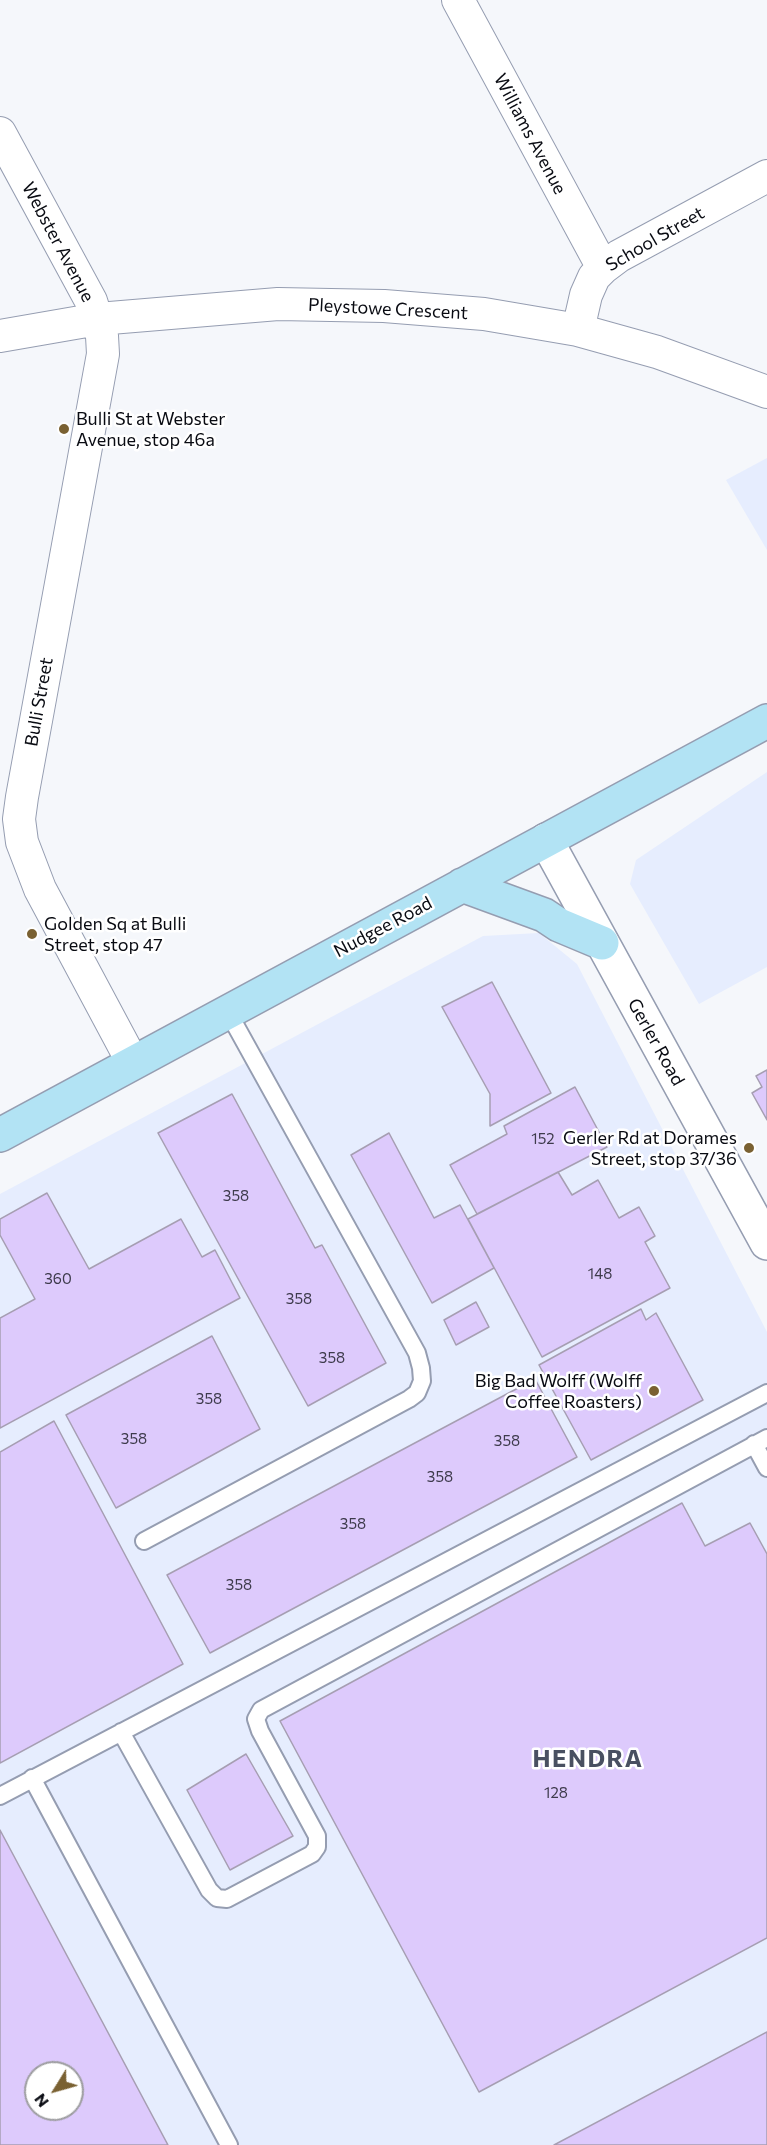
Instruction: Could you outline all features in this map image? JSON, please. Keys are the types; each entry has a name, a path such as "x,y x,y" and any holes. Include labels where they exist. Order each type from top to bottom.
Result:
{"main road":[{"name":"Nudgee Road","path":"0,1135 767,721"},
{"path":"462,885 544,915 559,925 602,943"}],"street":[{"name":"Williams Avenue","path":"458,0 603,268"},
{"name":"Webster Avenue","path":"0,134 91,301 98,319"},
{"name":"School Street","path":"578,330 586,295 594,277 603,268 620,256 767,176"},
{"name":"Pleystowe Crescent","path":"0,336 98,319 278,304 373,306 484,314 578,330 657,352 767,392"},
{"name":"Bulli Street","path":"98,319 102,336 101,368 10,821 40,889 133,1063"},
{"name":"Gerler Road","path":"546,840 765,1234"}],"lane":[{"path":"144,1541 409,1399 417,1393 422,1381 422,1368 417,1353 228,1012"},
{"path":"0,1796 767,1393"},
{"path":"121,1732 209,1890 217,1898 227,1899 312,1854 317,1846 317,1836 260,1731 256,1719 261,1710 761,1441 767,1468"},
{"path":"32,1778 229,2145"}],"shaded area":[{"path":"767,458 767,550 726,480"},
{"path":"767,772 767,967 699,1004 630,884 636,860"},
{"path":"539,933 577,964 767,1332 767,2145 0,2145 0,1194 483,936"}],"building":[{"path":"492,982 551,1093 490,1126 490,1094 442,1007"},
{"path":"767,1070 767,1120 752,1093 762,1087 756,1076"},
{"path":"575,1087 607,1147 477,1214 450,1165 507,1134 504,1126"},
{"path":"232,1094 315,1248 322,1245 386,1363 308,1406 158,1133"},
{"path":"389,1133 434,1218 460,1205 494,1268 432,1303 351,1155"},
{"path":"558,1172 572,1195 598,1180 619,1218 639,1207 655,1236 645,1242 670,1288 542,1357 468,1219"},
{"path":"47,1193 89,1269 181,1219 202,1257 215,1250 240,1298 0,1428 0,1318 35,1299 0,1235 0,1219"},
{"path":"476,1302 489,1327 456,1345 444,1320"},
{"path":"641,1309 646,1320 656,1313 703,1400 591,1460 539,1365"},
{"path":"212,1336 260,1429 116,1508 66,1415"},
{"path":"535,1379 577,1457 210,1653 167,1575"},
{"path":"54,1421 183,1664 0,1763 0,1452"},
{"path":"682,1503 705,1546 750,1523 767,1554 767,1938 479,2092 280,1721"},
{"path":"246,1754 293,1836 230,1870 187,1790"},
{"path":"0,1830 168,2145 0,2145"},
{"path":"767,2032 767,2145 554,2145"}],"place":[{"name":"Bulli St at Webster Avenue, stop 46a","path":"64,429"},
{"name":"Golden Sq at Bulli Street, stop 47","path":"32,934"},
{"name":"Gerler Rd at Dorames Street, stop 37/36","path":"749,1148"},
{"name":"Big Bad Wolff (Wolff Coffee Roasters)","path":"654,1391"}],"district":[{"name":"HENDRA","path":"588,1759"}]}
